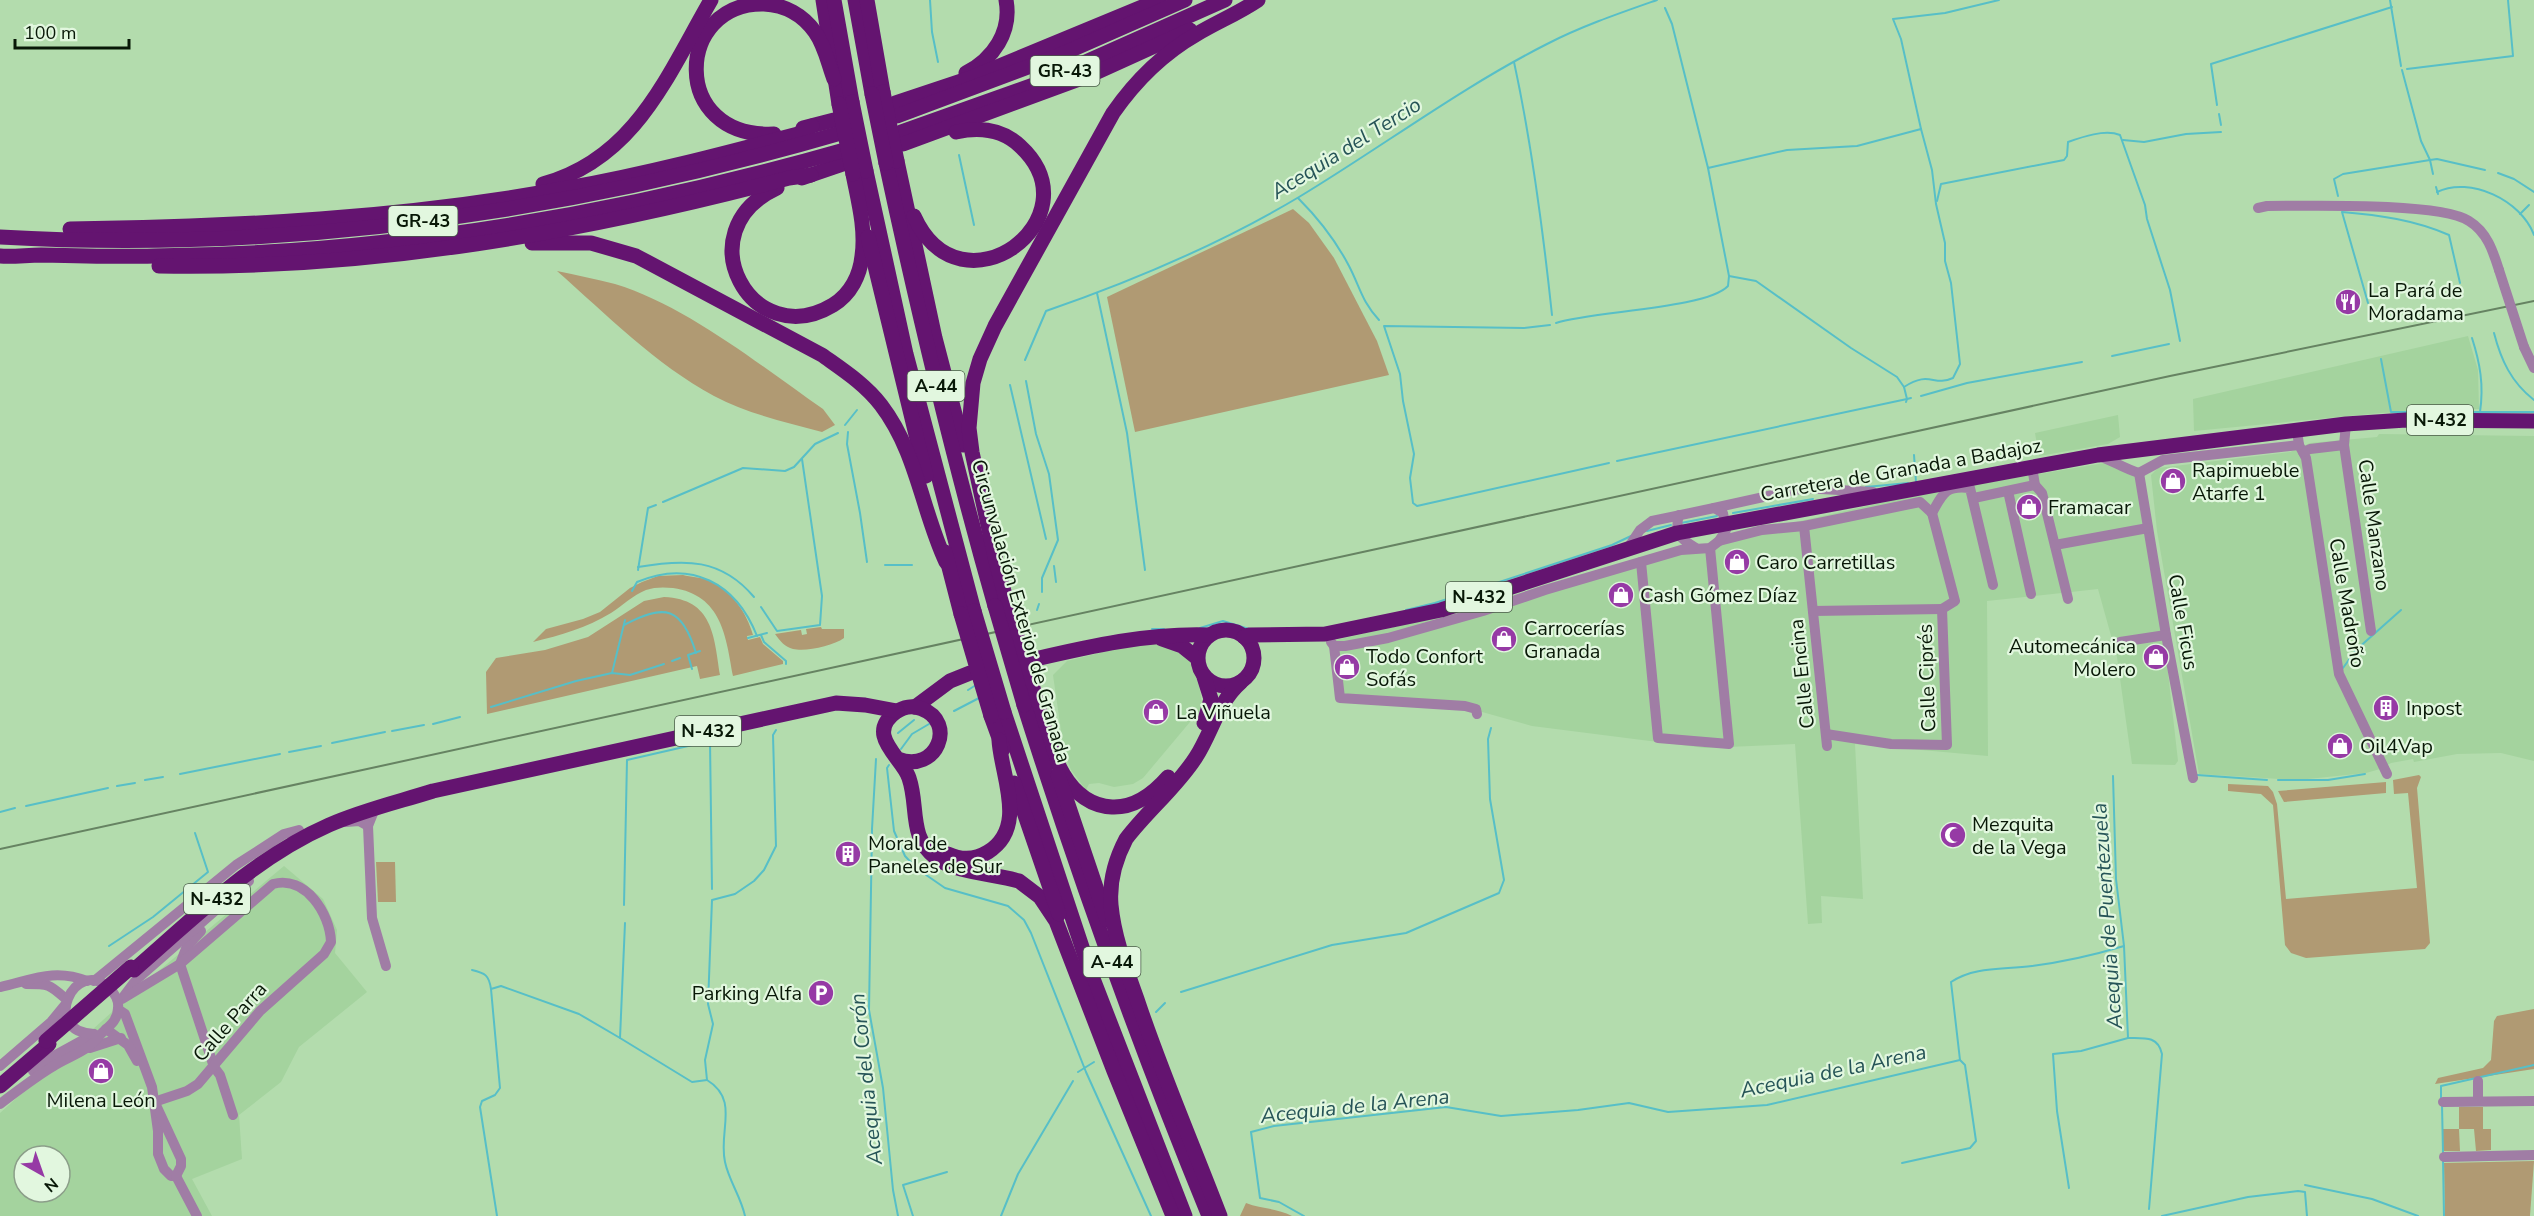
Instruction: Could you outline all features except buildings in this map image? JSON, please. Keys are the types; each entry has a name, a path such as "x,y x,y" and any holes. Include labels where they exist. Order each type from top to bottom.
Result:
{"highway":[{"path":"0,229 183,228 295,222 401,210 531,188 580,171 603,157 622,141 641,118 711,0"},
{"path":"823,0 834,79"},
{"name":"A-44","path":"834,0 859,113 851,165 906,354 967,612 998,714 1090,971 1185,1216"},
{"name":"Circunvalación Exterior de Granada","path":"855,0 878,93 879,153 959,478 1001,604 1090,905 1152,1074 1209,1216"},
{"path":"867,0 876,55"},
{"path":"877,0 878,93"},
{"path":"939,89 990,56 998,45 1006,19 1006,0"},
{"path":"939,89 1049,47 1159,0"},
{"name":"GR-43","path":"939,89 896,109 1060,55 1185,0"},
{"name":"GR-43","path":"929,135 902,138 1036,84 1225,0"},
{"path":"929,135 1093,74 1251,0"},
{"path":"1001,604 995,557 969,428 973,383 980,359 995,326 1126,93 1141,76 1176,47 1258,0"},
{"path":"812,126 759,135 743,133 721,121 703,100 695,72 702,40 711,26 737,8 753,4 784,8 797,14 816,34 824,49 834,79 859,113"},
{"path":"401,210 494,200 590,184 723,154 798,134 812,126"},
{"name":"GR-43","path":"0,237 134,240 209,238 323,232 441,219 624,188 720,166 836,127 812,126"},
{"path":"879,153 902,184 919,227 938,247 961,259 991,259 1005,255 1016,248 1036,224 1041,210 1042,185 1034,162 1016,142 1004,135 977,129 929,135"},
{"path":"8,256 32,262 194,267 354,258 452,247 633,216 851,165 946,562"},
{"name":"GR-43","path":"8,256 242,254 355,246 581,214 730,182 851,165"},
{"path":"811,175 766,193 748,208 736,226 731,257 735,271 748,294 757,303 782,314 797,316 811,315 837,302 849,291 861,267 863,252 861,212"},
{"path":"902,184 938,350 989,546 995,557"},
{"path":"452,247 469,248 570,241 614,249 661,268 822,355 864,387 892,420 913,466 946,562 967,612"},
{"name":"Carretera de Granada a Badajoz","path":"1245,637 1249,635 1289,636 1330,640 1441,610 1628,548 1680,541 1726,522 1888,492 1906,497 1956,483 2098,455 2211,440 2299,442 2346,424 2406,420 2534,421"},
{"name":"N-432","path":"1031,660 1090,645 1130,638 1209,635 1227,630 1245,637"},
{"path":"1030,703 1071,786 1089,801 1101,806 1116,807 1139,801 1149,795 1176,769 1197,739 1209,710 1210,699 1197,658 1199,649 1209,635"},
{"name":"Carretera de Granada a Badajoz","path":"1254,659 1263,648 1289,636"},
{"name":"N-432","path":"1157,637 1182,646 1197,658"},
{"path":"1245,637 1253,651 1254,659"},
{"name":"N-432","path":"1241,682 1249,675 1254,659"},
{"name":"N-432","path":"300,837 366,820 376,806 434,791 836,703 858,704 897,711 915,707 950,681 970,674"},
{"path":"1204,677 1217,686 1225,687 1241,682"},
{"path":"950,681 940,698 937,722 939,743 927,758 920,775 921,813 928,836 941,851 961,859 972,859 994,849 1007,831 1010,801 999,740 998,714"},
{"path":"1220,1216 1159,1061 1122,955 1111,902 1118,854 1140,821 1195,758 1221,705 1241,682"},
{"path":"858,704 874,720 887,747 898,759 912,786 916,829 927,849 956,868 1004,876 1030,888 1048,907 1068,948 1114,1071 1173,1216"},
{"path":"915,707 931,714 937,722"},
{"path":"884,737 888,721 897,711"},
{"path":"999,740 1068,948"},
{"path":"1052,749 1053,759 1081,847 1116,945 1122,955"},
{"path":"898,759 912,762 927,758"},
{"name":"N-432","path":"0,1079 250,871 300,837 315,822 340,810 414,792 434,791"},
{"path":"315,822 327,821 351,812 366,820"},
{"name":"N-432","path":"0,1086 47,1042"}],"street":[{"path":"2258,208 2267,206 2363,207 2457,215 2476,226 2485,235 2524,347 2534,368"},
{"name":"Calle Manzano","path":"2346,424 2344,445 2371,631"},
{"path":"2184,456 2211,440"},
{"path":"2098,455 2116,462 2124,469 2139,473 2163,460 2184,456 2198,457 2299,442 2310,449 2344,445"},
{"name":"Calle Madroño","path":"2299,442 2306,458 2340,674 2387,774"},
{"path":"2151,466 2153,447"},
{"path":"2032,468 2035,484 2042,493 2068,599"},
{"name":"Calle Ficus","path":"2139,473 2193,778"},
{"path":"1719,541 1762,530 1804,526 1906,497 1920,502 1932,513 1942,493 1956,483 1970,488 1974,498 1993,585"},
{"path":"1974,498 2035,484"},
{"path":"1628,548 1640,530 1653,521 1804,488 1888,492"},
{"path":"2008,490 2031,594"},
{"path":"1680,541 1696,548 1710,548 1719,541 1725,530 1726,522 1723,513 1714,508"},
{"name":"Calle Ciprés","path":"1826,734 1891,744 1947,745 1942,609 1955,601 1932,513"},
{"path":"1679,515 1680,541"},
{"name":"Calle Encina","path":"1804,526 1827,746"},
{"path":"2055,545 2148,528"},
{"path":"1330,640 1346,646 1398,635 1483,611 1641,562 1680,541"},
{"path":"1641,562 1658,738 1729,744 1710,548"},
{"path":"1813,611 1942,609"},
{"path":"2120,642 2166,635"},
{"path":"1330,640 1340,698 1465,706 1476,709 1477,714"},
{"path":"366,820 372,918 386,966"},
{"path":"0,1066 51,1022 74,987 90,981 236,865 284,834 300,837"},
{"path":"0,1099 54,1056 112,1024 120,1004 136,980 300,837"},
{"name":"Calle Parra","path":"154,1102 186,1091 198,1084 260,1011 324,954 331,942 330,934 319,907 294,883 283,881 273,884 180,964"},
{"path":"120,1004 180,964 187,946 226,901"},
{"path":"180,964 214,1067 220,1075 233,1115"},
{"path":"0,987 31,978 64,974 109,987 133,1032 152,1088 158,1154 166,1173 176,1176 197,1216"},
{"path":"14,984 43,984 55,987 66,1002 65,1013 79,1031 101,1032 121,1038 135,1053 147,1090 181,1159 181,1166 176,1176"},
{"path":"87,1048 101,1032"},
{"path":"0,1104 54,1065 87,1048 121,1038"},
{"path":"2478,1081 2478,1101"},
{"path":"2443,1102 2534,1101"},
{"path":"2444,1157 2534,1155"}],"shaded area":[{"path":"1293,209 1309,223 1334,258 1377,341 1389,375 1135,432 1107,297"},
{"path":"557,271 615,284 669,307 749,356 823,409 835,425 822,432 753,413 714,396 652,354"},
{"path":"2468,336 2478,370 2479,409 2380,413 2194,431 2193,399"},
{"path":"2118,415 2120,437 2108,444 2039,456 2035,433"},
{"path":"2379,434 2534,436 2534,761 2501,753 2457,754 2414,762 2413,759 2391,763 2366,773 2298,780 2199,774 2157,531 2151,475 2158,468 2290,452 2310,443 2377,437"},
{"path":"2110,462 2137,475 2164,637 2178,761 2175,765 2132,764 2117,657 2098,589 1987,601 1988,756 1855,744 1863,899 1821,896 1822,923 1808,924 1795,744 1705,748 1532,726 1475,710 1335,700 1331,641 1479,608 1800,521 1926,493"},
{"path":"683,575 708,580 724,589 747,618 753,635 747,636 748,640 760,637 763,644 783,661 783,664 733,676 724,633 712,609 702,599 689,592 670,588 646,590 592,623 533,642 546,629 600,612 630,588 642,582 658,576"},
{"path":"664,597 680,599 702,612 713,634 720,675 700,679 697,666 487,714 486,672 496,658 545,650 588,637 644,601"},
{"path":"821,627 822,629 844,629 844,638 826,646 798,650 785,645 775,634 801,630 802,635 807,634 806,629"},
{"path":"1168,644 1191,659 1200,690 1202,704 1200,710 1143,778 1133,784 1114,787 1099,783 1089,784 1086,790 1071,770 1064,751 1053,675 1067,661 1124,647"},
{"path":"2419,775 2421,777 2417,788 2430,943 2425,949 2306,958 2291,953 2285,945 2273,805 2261,794 2228,791 2228,784 2268,786 2273,792 2277,804 2286,899 2417,888 2408,793 2394,794 2393,780"},
{"path":"2386,782 2386,793 2284,802 2278,791"},
{"path":"376,862 395,862 396,902 378,902"},
{"path":"284,866 323,899 337,930 335,953 367,992 299,1047 281,1082 239,1115 242,1159 192,1179 212,1216 0,1216 0,1113 143,984"},
{"path":"2534,1009 2534,1069 2435,1084 2438,1078 2483,1068 2491,1060 2494,1021 2497,1016"},
{"path":"2459,1107 2483,1107 2483,1129 2491,1129 2491,1150 2476,1151 2474,1129 2459,1129"},
{"path":"2443,1129 2459,1129 2460,1151 2443,1151"},
{"path":"2534,1161 2530,1216 2445,1216 2444,1163"},
{"path":"1246,1203 1281,1211 1292,1216 1240,1216"}],"waterway":[{"path":"930,0 932,32 938,62"},
{"name":"Acequia del Tercio","path":"1025,360 1046,311 1143,274 1239,230 1299,197 1483,79 1515,61 1574,31 1657,0"},
{"path":"1921,129 1901,39 1893,19 1945,13 1999,0"},
{"path":"2390,0 2401,66"},
{"path":"2407,69 2513,56 2508,0"},
{"path":"2217,105 2211,64 2392,7"},
{"path":"1617,461 1907,399 1904,387 1920,380 1941,381 1953,378 1960,364 1951,283 1945,261 1945,243 1936,204 1932,170 1921,129 1857,146 1787,150 1708,168 1672,24 1665,8"},
{"path":"1514,62 1536,188 1552,315"},
{"path":"2338,196 2334,179 2343,174 2430,160 2421,141 2402,70"},
{"path":"2219,114 2221,125"},
{"path":"2123,140 2144,142 2186,134 2221,132"},
{"path":"1937,201 1941,184 2064,160 2067,156 2068,142 2101,133 2120,135 2145,205 2147,219 2170,290 2180,341"},
{"path":"959,155 974,225"},
{"path":"2433,174 2430,160 2437,159 2485,170"},
{"path":"1708,168 1729,276 1756,281 1851,348 1897,377 1904,387"},
{"path":"2498,173 2514,179 2534,192"},
{"path":"2436,187 2438,194"},
{"path":"2437,192 2464,187 2493,194 2518,211 2534,235"},
{"path":"1298,198 1338,248 1365,301 1379,320"},
{"path":"2520,214 2529,205"},
{"path":"2368,303 2342,212 2397,219 2423,225 2449,235 2460,283"},
{"path":"1556,323 1697,300 1716,294 1728,286 1729,276"},
{"path":"1097,293 1127,433 1145,570"},
{"path":"1550,325 1524,328 1384,326 1400,374 1414,454 1410,478 1413,503 1417,506 1609,463"},
{"path":"2494,333 2508,370 2519,386 2534,400"},
{"path":"2472,338 2480,374 2482,393 2480,412"},
{"path":"2112,356 2169,344"},
{"path":"2381,359 2391,412 2534,412"},
{"path":"1921,396 1967,383 2082,362"},
{"name":"Acequia del Corón","path":"1026,381 1036,434 1049,474 1058,540 1042,578 1042,592"},
{"path":"1010,385 1046,539"},
{"path":"1906,402 1911,398"},
{"path":"845,425 857,410"},
{"path":"848,432 847,444 867,562"},
{"path":"663,502 743,468 785,471 794,467 815,444 838,433"},
{"path":"1914,455 1916,482"},
{"path":"761,607 777,631 820,625 822,596 802,459"},
{"path":"1866,487 1908,483"},
{"path":"1733,513 1813,499"},
{"path":"638,570 648,508 656,505"},
{"path":"1681,523 1717,516"},
{"path":"1647,531 1671,525"},
{"path":"1406,610 1435,603 1612,545 1631,536"},
{"path":"638,567 671,563 701,564 729,575 754,597"},
{"path":"885,565 912,565"},
{"path":"1054,566 1056,582"},
{"path":"632,591 637,582 676,573 709,580 737,602 757,636"},
{"name":"Acequia del Corón","path":"1037,610 1039,604"},
{"path":"2343,668 2356,650 2401,610"},
{"path":"624,625 651,614 661,612 670,614 678,618 685,626 696,653"},
{"path":"612,673 625,620"},
{"path":"1200,628 1223,621 1249,629"},
{"path":"1152,629 1164,629"},
{"path":"748,638 767,633"},
{"path":"761,635 764,642 786,661 786,664"},
{"path":"692,669 688,655 700,651"},
{"path":"672,661 680,658"},
{"path":"491,707 576,681 612,673 630,675 664,664"},
{"name":"Acequia del Corón","path":"968,690 976,685"},
{"path":"954,711 981,697"},
{"path":"433,724 460,717"},
{"name":"Acequia del Corón","path":"898,733 914,720"},
{"path":"901,749 912,734 929,724"},
{"path":"392,731 424,725"},
{"path":"1181,992 1332,945 1406,933 1499,893 1504,880 1490,799 1488,739 1491,728"},
{"path":"745,1216 725,1162 726,1117 723,1097 707,1080 705,1060 713,1024 708,1004 712,900 735,894 754,881 764,870 776,846 773,735 776,730"},
{"path":"332,743 385,732"},
{"path":"624,905 627,760 710,741 712,889"},
{"path":"289,752 321,746"},
{"path":"180,774 280,754"},
{"name":"Acequia del Corón","path":"876,759 872,829 869,1010 883,1088 893,1190 898,1216"},
{"path":"889,765 887,768 894,831 905,856 916,868 945,888 1008,906 1024,920 1086,1072 1151,1216"},
{"path":"2278,780 2328,780 2365,774"},
{"path":"2197,775 2267,780"},
{"name":"Acequia de Puentezuela","path":"2113,776 2116,879 2124,946 2128,1038 2150,1039 2157,1044 2162,1054 2149,1209"},
{"path":"145,780 163,777"},
{"path":"117,786 135,783"},
{"path":"26,806 108,788"},
{"path":"0,812 15,808"},
{"path":"109,946 153,917 208,872 195,833"},
{"path":"625,923 620,1038 692,1082 707,1080"},
{"name":"Acequia de la Arena","path":"1304,1216 1279,1202 1260,1198 1251,1132 1274,1126 1446,1107 1501,1116 1578,1110 1629,1103 1668,1112 1767,1105 1960,1060 1951,982 1960,977 1990,969 2032,966 2067,960 2124,946"},
{"path":"472,970 486,975 491,989 500,1088 495,1095 482,1101 480,1107 497,1216"},
{"path":"491,989 501,986 579,1014 620,1038"},
{"path":"1156,1012 1165,1003"},
{"path":"2069,1188 2057,1111 2053,1054 2081,1051 2128,1038"},
{"path":"1902,1163 1970,1148 1976,1141 1965,1065 1960,1060"},
{"path":"1078,1072 1094,1062"},
{"path":"2441,1099 2441,1086 2534,1065"},
{"path":"1001,1216 1018,1174 1073,1081"},
{"path":"2442,1105 2443,1153"},
{"path":"2443,1159 2444,1216"},
{"path":"913,1216 903,1185 947,1172"},
{"path":"2305,1185 2372,1199 2418,1216"},
{"path":"2162,1216 2248,1197 2298,1191 2305,1192 2307,1216"}],"railway":[{"path":"0,849 2170,376 2534,301"}],"place":[{"name":"La Pará de Moradama","path":"2348,302"},
{"name":"Rapimueble Atarfe 1","path":"2173,481"},
{"name":"Framacar","path":"2029,507"},
{"name":"Caro Carretillas","path":"1737,562"},
{"name":"Cash Gómez Díaz","path":"1621,595"},
{"name":"Carrocerías Granada","path":"1504,639"},
{"name":"Automecánica Molero","path":"2156,657"},
{"name":"Todo Confort Sofás","path":"1347,667"},
{"name":"Inpost","path":"2386,708"},
{"name":"La Viñuela","path":"1156,712"},
{"name":"Oil4Vap","path":"2340,746"},
{"name":"Mezquita de la Vega","path":"1953,835"},
{"name":"Moral de Paneles de Sur","path":"848,854"},
{"name":"Parking Alfa","path":"821,993"},
{"name":"Milena León","path":"101,1071"}]}
